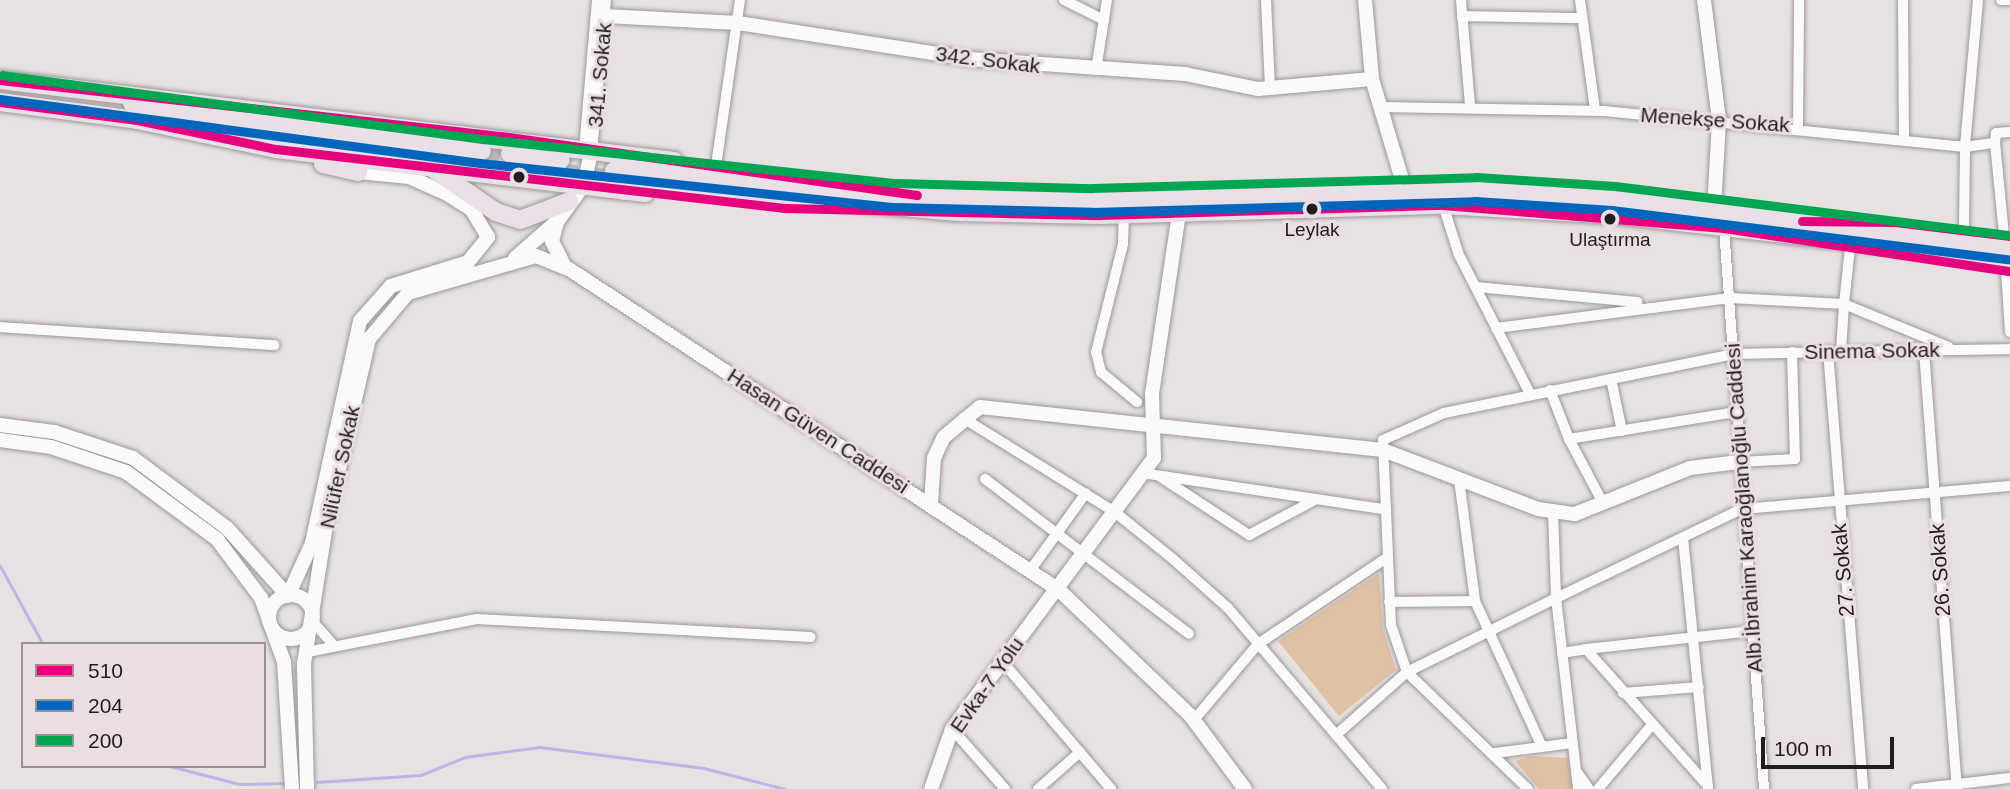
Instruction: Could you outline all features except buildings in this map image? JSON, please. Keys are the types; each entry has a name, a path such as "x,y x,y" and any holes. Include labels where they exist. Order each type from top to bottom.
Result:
{"highway":[{"path":"0,80 588,150 630,174 797,209 893,202 1092,200 1475,189 1714,210 2009,267"},
{"path":"0,87 481,157 138,120 0,102"},
{"path":"138,120 276,149 358,172"},
{"path":"276,149 583,186 630,174 716,166 851,182 893,202"},
{"path":"509,160 560,166"},
{"path":"433,169 496,212 520,220 570,201"},
{"path":"630,174 893,202 1124,214 1443,205 1724,228 1964,231 2008,239"},
{"path":"1802,229 2008,239"},
{"path":"1802,229 1850,248 2009,267"}],"street":[{"name":"341. Sokak","path":"588,150 597,0"},
{"name":"341. Sokak","path":"588,150 606,0"},
{"path":"716,166 740,0"},
{"path":"1064,0 1104,20"},
{"path":"1096,70 1107,0"},
{"path":"1266,0 1270,88"},
{"path":"1365,0 1372,79 1405,190"},
{"path":"1461,0 1470,106"},
{"path":"1580,0 1595,110"},
{"path":"1704,0 1719,120 1714,210"},
{"path":"1798,127 1799,0"},
{"path":"1903,0 1904,140"},
{"path":"1964,231 1965,147 1978,0"},
{"path":"2001,0 2010,0"},
{"name":"342. Sokak","path":"605,16 738,23 958,57 1096,70 1185,74 1270,88 1372,79"},
{"path":"1462,16 1582,18"},
{"name":"Menekşe Sokak","path":"1381,107 1470,106 1595,110 1798,127 1965,147 1996,143"},
{"path":"2008,239 1996,133 2010,132"},
{"path":"493,271 524,253 556,222 583,186 588,150"},
{"name":"Nilüfer Sokak","path":"288,596 312,543 360,321 391,286 468,262 488,237 471,209 445,193 409,177 358,172"},
{"path":"1443,205 1476,287 1530,394"},
{"path":"1154,423 1152,394 1179,213"},
{"path":"1124,214 1123,244 1096,352 1101,372 1137,402"},
{"path":"556,222 556,256 569,269"},
{"name":"Alb.İbrahim Karaoğlanoğlu Caddesi","path":"1724,228 1734,354 1735,412 1764,789"},
{"path":"1841,351 1850,248"},
{"name":"Hasan Güven Caddesi","path":"493,271 536,256 569,269 932,503 1028,572 1062,592 1119,633 1192,717 1240,787"},
{"path":"2009,267 2010,332"},
{"name":"Nilüfer Sokak","path":"307,789 307,652 360,361 383,316 408,293 493,271"},
{"path":"1476,287 1652,304"},
{"path":"1496,328 1652,304 1730,298 1844,304 1954,349"},
{"path":"0,327 274,345"},
{"name":"Sinema Sokak","path":"1383,450 1383,440 1444,413 1734,354 2010,349"},
{"name":"27. Sokak","path":"1828,351 1837,500 1863,789"},
{"name":"26. Sokak","path":"1924,351 1957,787"},
{"path":"932,503 934,458 962,418 980,407 1154,423 1383,450 1553,511 1575,514 1690,468 1796,459 1792,352"},
{"path":"1611,379 1622,430"},
{"path":"1550,390 1569,439 1603,503"},
{"path":"1569,439 1735,412"},
{"path":"962,418 1116,513 1228,608 1382,789"},
{"name":"Evka-7 Yolu","path":"931,789 952,729 1001,660 1062,592 1087,551 1149,473 1154,457 1154,423"},
{"path":"0,425 67,435 133,458 227,528 288,596 307,602 313,622 333,644"},
{"path":"0,440 88,456 172,501 217,539 261,598 290,689 292,789"},
{"path":"1383,450 1385,559 1389,602 1407,672 1495,753 1528,789"},
{"path":"1149,473 1314,501 1384,509"},
{"path":"1149,473 1249,534 1314,501"},
{"path":"985,479 1060,530 1189,635"},
{"path":"1459,479 1475,601 1542,747"},
{"path":"1336,735 1407,672 1487,629 1742,509 2010,486"},
{"path":"1028,572 1086,494"},
{"path":"1553,511 1556,598 1578,789"},
{"path":"1683,538 1708,788"},
{"path":"1192,717 1258,645 1385,559"},
{"path":"270,623 271,609 288,596"},
{"path":"1389,602 1475,601"},
{"path":"307,652 333,644 477,619 811,637"},
{"path":"270,623 292,639 313,622"},
{"path":"1562,653 1752,631"},
{"path":"1587,649 1623,694 1708,788"},
{"path":"1001,660 1111,789"},
{"path":"1623,694 1699,687"},
{"path":"1598,789 1651,726"},
{"path":"952,729 1005,789"},
{"path":"1495,753 1572,743"},
{"path":"1038,789 1080,752"},
{"path":"1575,770 1589,789"},
{"path":"1916,789 1957,787 2010,778"}],"shaded area":[{"path":"1379,573 1383,628 1396,670 1339,716 1278,641"},
{"path":"1532,756 1568,758 1572,789 1539,789 1515,761"}],"waterway":[{"path":"0,565 42,642"},
{"path":"317,782 421,775 465,757 540,747 704,768 785,789"},
{"path":"178,768 239,784 285,783"}],"tunnel":[{"path":"482,151 510,154"},
{"path":"559,172 629,181"}],"transit line":[{"name":"200","path":"2,75 483,139 896,183 1092,188 1476,177 1615,186 2010,235"},
{"name":"510","path":"0,80 509,137 917,195"},
{"name":"204","path":"0,99 480,163 894,207 1092,212 1475,201 1612,210 2008,259"},
{"name":"510","path":"0,102 137,120 276,149 784,208 1100,215 1443,205 1724,228 2010,271"},
{"name":"510","path":"1802,221 1895,222 2010,236"}],"place":[{"name":"Leylak","path":"1312,209"},
{"name":"Ulaştırma","path":"1610,219"}]}
